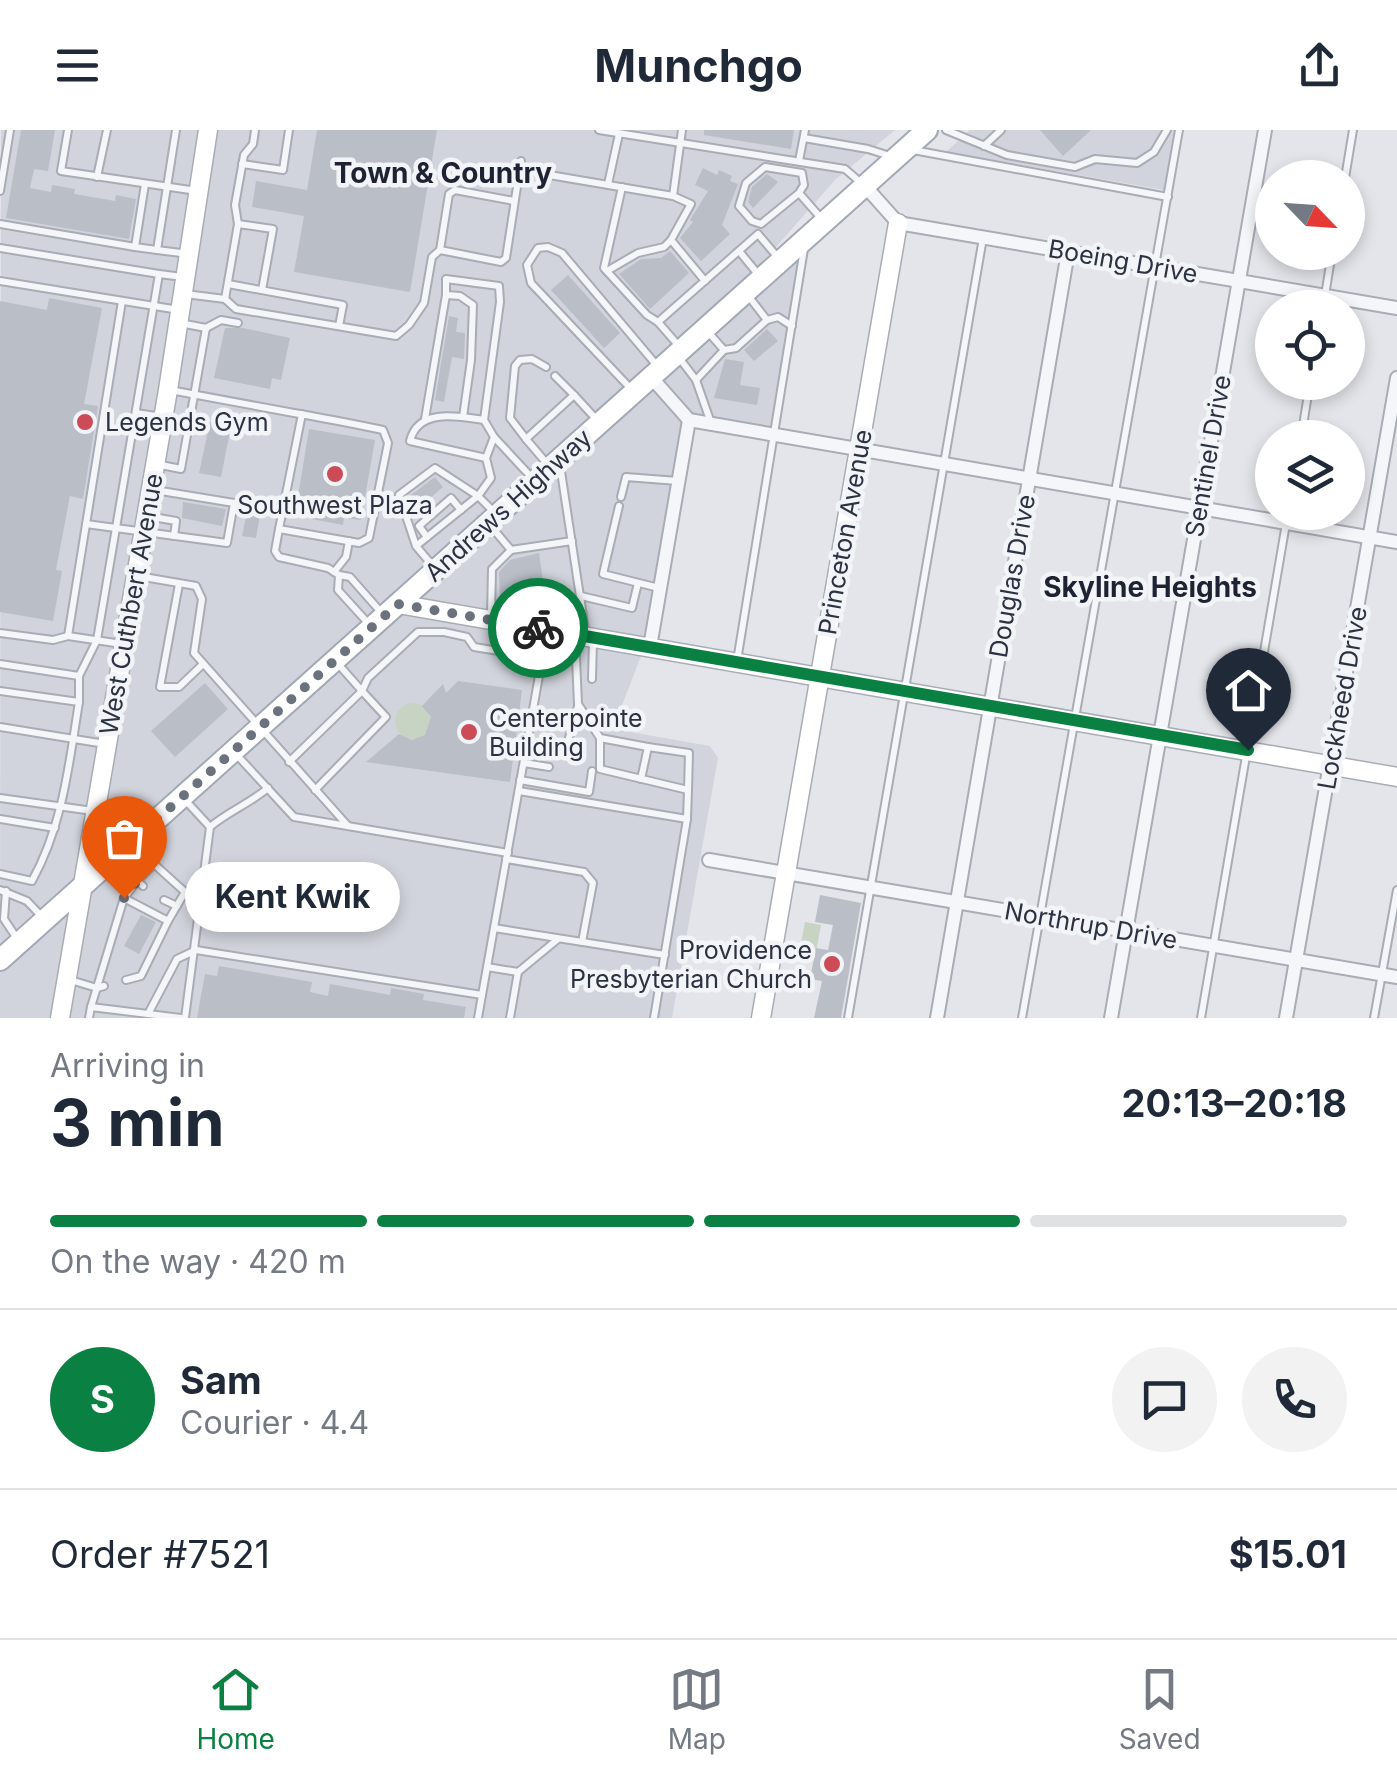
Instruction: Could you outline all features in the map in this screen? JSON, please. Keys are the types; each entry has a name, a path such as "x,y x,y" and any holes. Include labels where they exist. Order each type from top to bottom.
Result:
{"main road":[{"name":"Andrews Highway","path":"0,960 927,130"}],"street":[{"name":"West Cuthbert Avenue","path":"60,1018 168,390 208,130"},
{"name":"Sentinel Drive","path":"1111,1018 1264,130"},
{"path":"865,186 898,223"},
{"name":"Boeing Drive","path":"898,223 1275,290"},
{"name":"Princeton Avenue","path":"761,1018 898,223"},
{"name":"Douglas Drive","path":"937,1018 1068,252"},
{"name":"Boeing Drive","path":"1365,305 1397,308"},
{"path":"655,373 689,420 1255,514"},
{"name":"Lockheed Drive","path":"1286,1018 1397,378"},
{"path":"650,648 689,420"},
{"path":"1337,530 1397,542"},
{"path":"384,616 491,620 1397,777"},
{"name":"Northrup Drive","path":"709,860 1397,977"}],"lane":[{"path":"0,191 10,130"},
{"path":"68,130 61,171 198,191"},
{"path":"97,177 107,130"},
{"path":"157,250 176,130"},
{"path":"225,300 238,224 235,205 242,164 253,144 255,130"},
{"path":"242,164 282,170 290,130"},
{"path":"600,130 845,169 865,186"},
{"path":"673,196 682,130"},
{"path":"946,130 1007,155 1075,167 1095,159 1137,163 1154,152 1167,132"},
{"path":"984,146 1001,130"},
{"path":"1022,1018 1179,130"},
{"path":"1348,160 1352,130"},
{"path":"608,184 619,134"},
{"path":"799,161 804,134 868,149 1168,197"},
{"path":"440,250 501,262 506,258 520,165 673,196 691,204 664,248 638,253 607,271"},
{"path":"766,167 792,170 805,178 799,193 761,224 742,213 739,206 746,183 766,167"},
{"path":"135,247 146,184"},
{"path":"622,187 604,268 658,322 679,352 696,380 711,424"},
{"path":"0,281 154,306 225,300 236,309 396,336 409,326 424,302 432,258 440,250 449,194 455,190 514,201"},
{"path":"799,193 824,222"},
{"path":"0,224 188,254"},
{"path":"238,224 274,229 262,290"},
{"path":"658,322 758,234 781,261"},
{"path":"737,662 806,238"},
{"path":"848,1018 983,238"},
{"path":"671,240 705,281"},
{"path":"634,392 531,283 527,265 538,248 548,246 562,252 655,373"},
{"path":"0,248 160,274 206,328"},
{"path":"739,251 767,320"},
{"path":"0,874 32,881 47,855 62,807 79,702 79,676 97,640 160,274"},
{"path":"426,418 446,280 499,286 484,420 494,437 548,469"},
{"path":"228,284 344,306 339,326"},
{"path":"446,295 460,296 473,304 472,360 463,417"},
{"path":"68,636 122,301"},
{"path":"696,380 724,350 736,348 767,320 778,317 792,326"},
{"path":"206,328 220,320 238,323"},
{"path":"155,464 181,469 206,328"},
{"path":"706,328 724,350"},
{"path":"546,367 532,359 520,360 515,366 510,418 548,469 572,541 592,679"},
{"path":"555,376 600,423"},
{"path":"168,390 384,430 388,443 369,538 360,543 279,528"},
{"path":"526,439 574,395"},
{"path":"136,413 163,418"},
{"path":"302,414 275,551 279,557 350,577 384,616"},
{"path":"484,420 426,418 414,428 410,441 486,458"},
{"path":"416,546 478,496 490,478 486,458 494,437"},
{"path":"436,570 416,546 400,496 435,468 478,496 511,550"},
{"path":"660,588 604,574 626,477 678,481"},
{"path":"145,524 174,536 227,543 234,503 151,489"},
{"path":"427,537 419,526 451,498 460,510"},
{"path":"86,524 116,528 176,521 174,536"},
{"path":"1201,1018 1285,530"},
{"path":"349,541 336,573 338,590 384,616"},
{"path":"491,620 492,569 511,550 572,541"},
{"path":"136,576 196,586 202,599 194,653 348,826"},
{"path":"580,596 632,608 638,583"},
{"path":"180,584 160,687 179,687 203,664"},
{"path":"478,1018 548,630"},
{"path":"289,762 362,691 368,678 418,632 467,636 474,647 542,658"},
{"path":"0,633 52,640 68,636 124,644"},
{"path":"567,745 578,704 585,636"},
{"path":"315,790 386,716 335,660"},
{"path":"0,664 79,676"},
{"path":"0,691 79,702"},
{"path":"578,704 600,738 689,753 687,820 654,1018"},
{"path":"0,727 106,744"},
{"path":"520,780 588,792 600,738"},
{"path":"641,779 648,747"},
{"path":"233,751 294,816 584,872 593,883 582,942"},
{"path":"524,763 548,767"},
{"path":"592,771 688,790"},
{"path":"91,1007 183,1018 196,950 210,826 268,788"},
{"path":"518,790 687,820"},
{"path":"182,797 210,826"},
{"path":"0,798 94,812"},
{"path":"0,819 56,828"},
{"path":"117,855 140,884"},
{"path":"89,1018 124,898 154,864 185,892 141,976 126,980"},
{"path":"20,942 2,920 3,890 27,901 45,920"},
{"path":"1374,1018 1397,890"},
{"path":"124,898 168,921"},
{"path":"164,900 177,906"},
{"path":"494,928 664,956"},
{"path":"510,1018 518,972 558,938"},
{"path":"148,1014 176,959 196,950 482,995"},
{"path":"487,967 518,972"},
{"path":"66,979 101,987"}],"shaded area":[{"path":"1,130 895,130 835,180 694,340 806,245 774,435 690,421 644,648 613,729 710,746 718,758 672,1018 0,1018"},
{"path":"970,130 1174,130 1164,190 946,152"}],"green space":[{"path":"413,703 425,709 431,721 425,733 413,739 401,733 395,721 401,709"},
{"path":"805,922 821,925 816,952 800,948"}],"building":[{"path":"21,130 55,130 48,171 34,169 30,188 51,192 52,185 75,189 74,194 115,201 116,195 136,199 129,239 6,218"},
{"path":"317,130 437,130 410,292 294,272 304,216 252,207 256,181 307,190"},
{"path":"704,130 794,130 791,149 704,135"},
{"path":"1040,130 1091,130 1063,156"},
{"path":"703,168 717,175 719,170 738,184 722,225 730,234 701,261 680,238 708,191 695,185"},
{"path":"767,174 778,182 753,208 748,202 752,187"},
{"path":"670,251 689,273 650,309 619,274 641,259 661,258"},
{"path":"568,275 620,333 604,348 551,290"},
{"path":"49,298 102,308 84,404 98,406 83,499 70,496 56,570 62,571 53,621 0,612 0,301 47,310"},
{"path":"449,316 458,318 456,332 465,333 464,359 452,357 444,402 435,400"},
{"path":"225,328 290,338 281,380 272,378 270,389 214,378"},
{"path":"767,329 778,341 754,361 744,350"},
{"path":"725,359 744,362 740,385 760,388 757,405 714,398"},
{"path":"210,422 231,426 221,477 199,473"},
{"name":"Southwest Plaza","path":"309,429 375,440 361,520 344,518 343,525 312,519 313,512 296,509"},
{"path":"435,477 443,487 417,509 407,498"},
{"path":"183,502 226,509 222,526 182,518"},
{"path":"247,512 260,515 256,538 242,536"},
{"path":"539,553 546,602 514,605 512,596 500,598 499,572 510,560"},
{"name":"Centerpointe Building","path":"458,681 522,690 510,782 366,762 399,734 412,740 425,735 431,717 422,706 443,684 446,693"},
{"path":"205,683 228,709 175,757 151,731"},
{"name":"Providence Presbyterian Church","path":"820,895 861,903 841,1018 814,1018 822,981 810,979 816,948 828,950 833,925 815,922"},
{"path":"141,915 156,922 139,954 124,946"},
{"path":"219,966 312,982 310,992 328,996 330,984 390,995 391,988 424,994 423,1000 466,1007 464,1018 197,1018 205,974 217,976"}],"way so far":[{"path":"124,898 137,881 117,855 398,604 538,628"}],"place":[{"name":"Legends Gym","path":"85,422"},
{"name":"Southwest Plaza","path":"335,474"},
{"name":"Centerpointe Building","path":"469,732"},
{"name":"Kent Kwik","path":"124,898"},
{"name":"Providence Presbyterian Church","path":"832,964"}],"district":[{"name":"Town & Country","path":"443,173"},
{"name":"Skyline Heights","path":"1150,587"}],"route":[{"path":"538,628 1248,750"}]}
